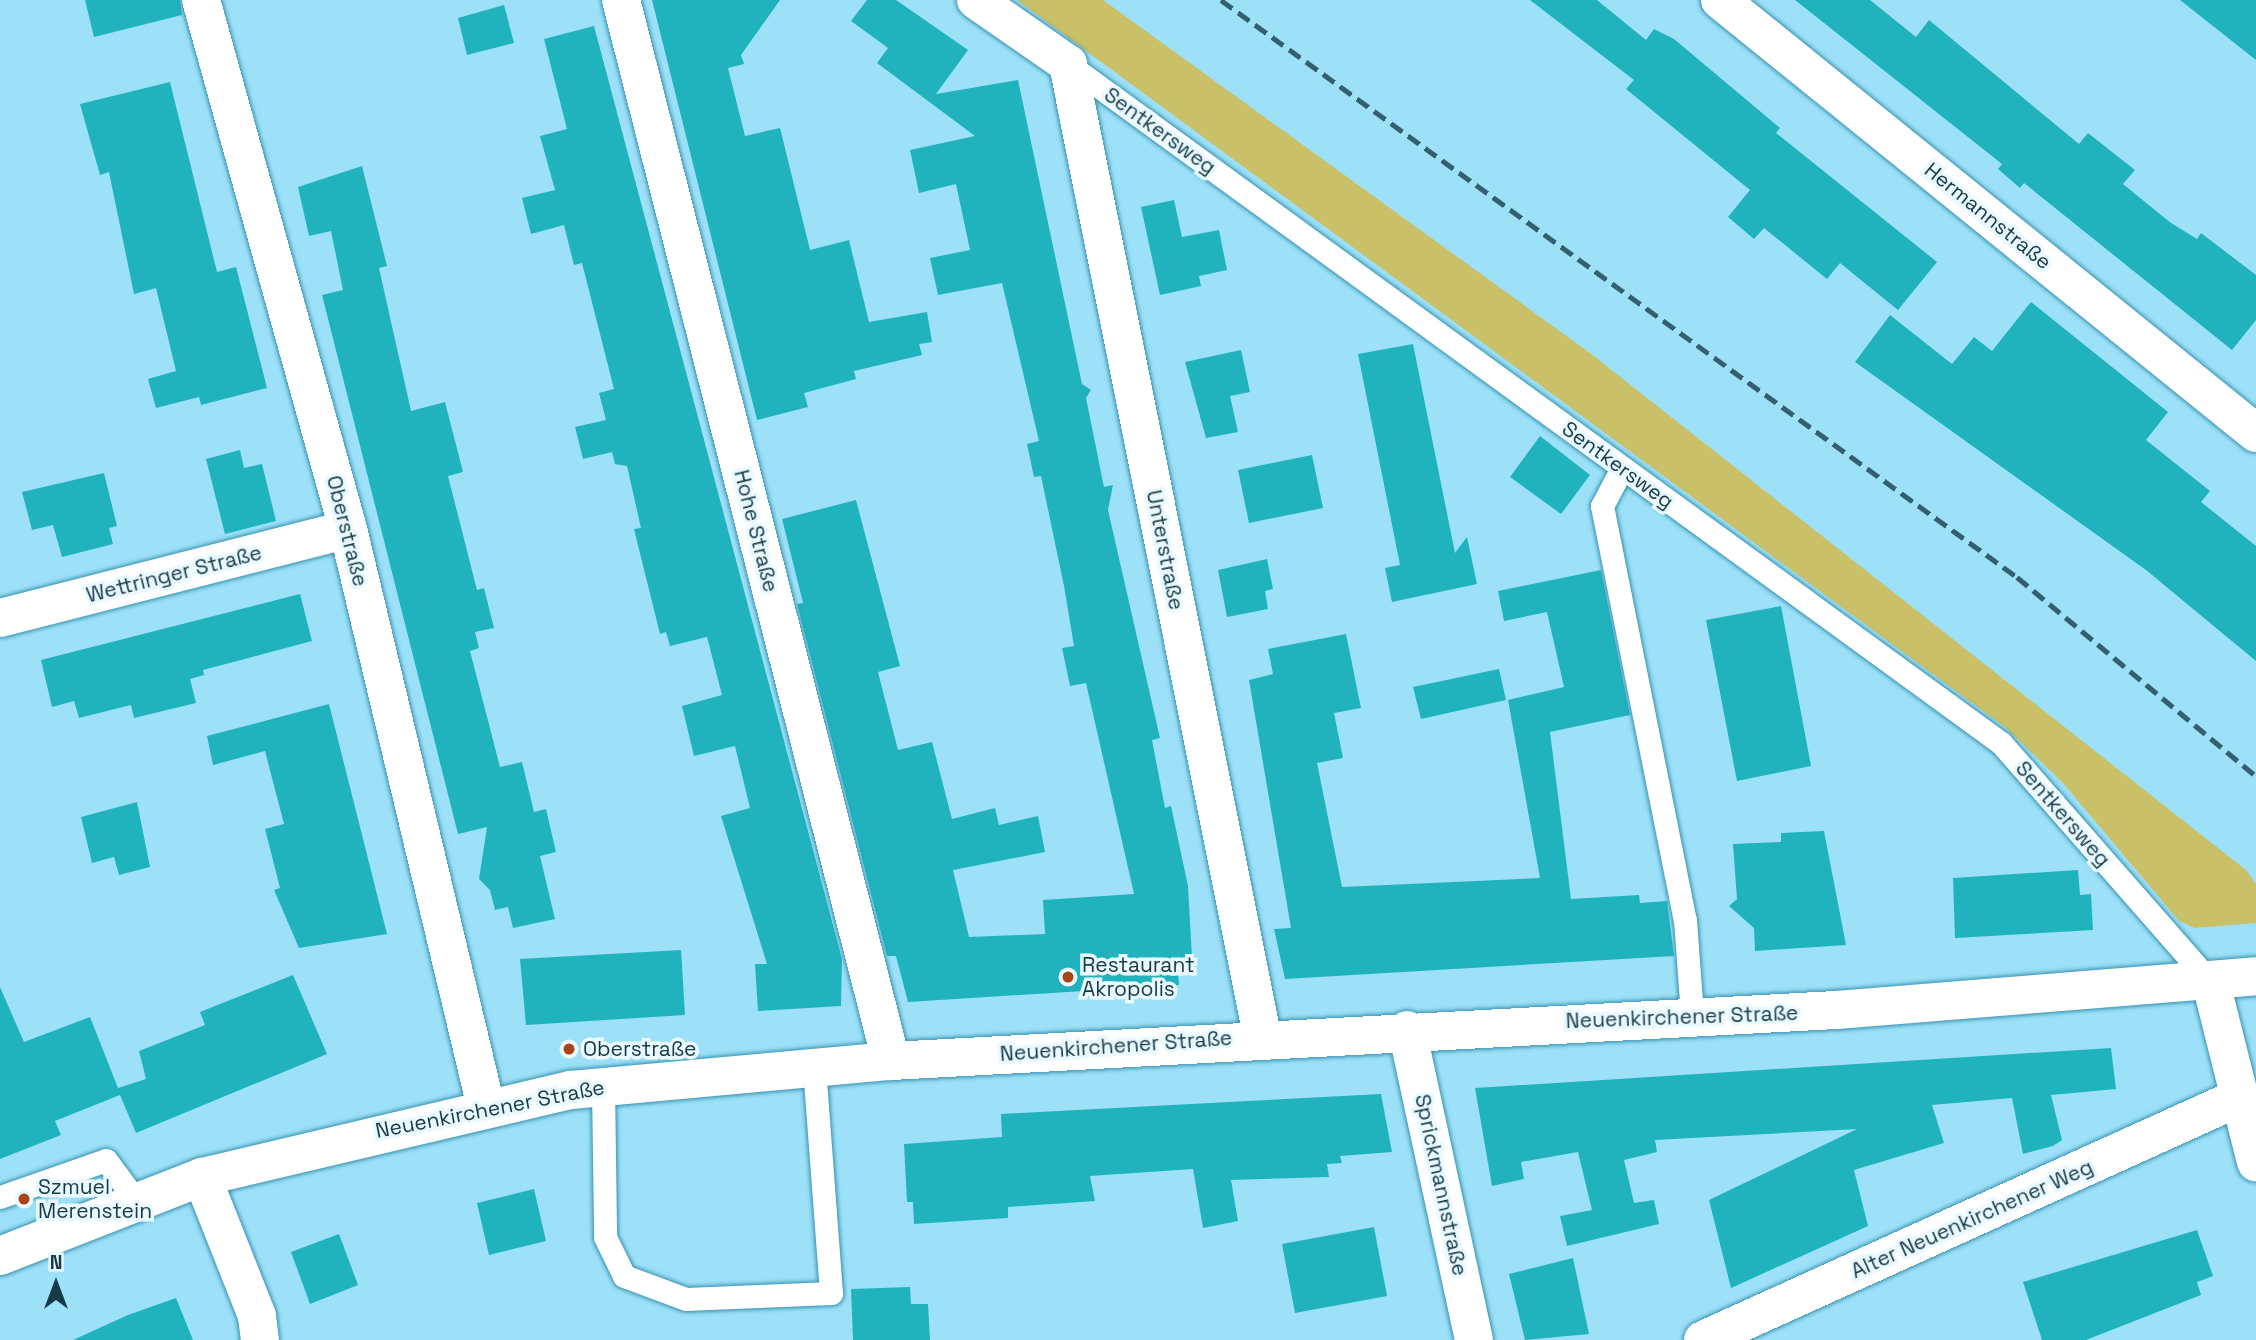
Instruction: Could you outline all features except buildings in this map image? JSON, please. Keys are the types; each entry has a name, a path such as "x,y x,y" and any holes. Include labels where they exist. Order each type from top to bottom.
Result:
{"street":[{"name":"Oberstraße","path":"201,0 348,530 486,1107"},
{"name":"Hohe Straße","path":"621,0 891,1061"},
{"name":"Sentkersweg","path":"976,0 1068,64"},
{"name":"Hermannstraße","path":"1744,7 2256,433"},
{"name":"Unterstraße","path":"1068,64 1262,1037"},
{"name":"Wettringer Straße","path":"0,618 348,530"},
{"name":"Neuenkirchener Straße","path":"0,1256 202,1177 486,1107 603,1086 891,1061 1262,1037 1692,1016 2211,983 2256,976"},
{"path":"2211,983 2256,1163"},
{"name":"Sprickmannstraße","path":"1408,1030 1474,1340"},
{"name":"Alter Neuenkirchener Weg","path":"1703,1340 2240,1097"},
{"path":"202,1177 257,1316 260,1340"}],"lane":[{"name":"Sentkersweg","path":"1068,64 2001,743 2211,983"},
{"path":"1622,468 1602,506 1685,920 1692,1016"},
{"path":"603,1086 605,1237 624,1276 686,1299 831,1293 814,1067"},
{"path":"0,1197 106,1160 137,1202"}],"shaded area":[{"path":"1017,0 1103,0 1590,353 2246,870 2256,884 2256,923 2195,928 2179,921 2063,783 2006,728"}],"railway":[{"path":"1221,0 2017,577 2256,776"}],"place":[{"name":"Restaurant Akropolis","path":"1068,977"},
{"name":"Oberstraße","path":"569,1049"},
{"name":"Szmuel Merenstein","path":"24,1199"}]}
